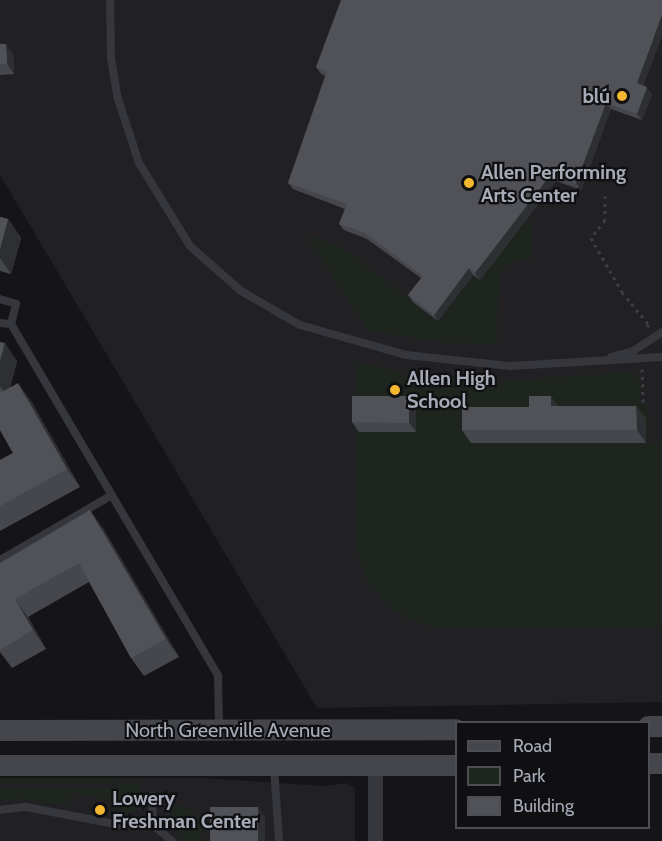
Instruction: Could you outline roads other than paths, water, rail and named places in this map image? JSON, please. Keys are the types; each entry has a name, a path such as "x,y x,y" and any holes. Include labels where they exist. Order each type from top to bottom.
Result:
{"main road":[{"name":"North Greenville Avenue","path":"0,730 455,729"},
{"path":"375,765 376,730"},
{"name":"North Greenville Avenue","path":"0,765 455,765"}],"street":[{"path":"375,765 375,841"}],"lane":[{"path":"110,0 111,57 117,96 139,163 190,246 241,291 300,325 406,355 510,366 662,357"},
{"path":"0,299 16,304 11,324 218,676 219,729"},
{"path":"0,323 11,324"},
{"path":"589,362 633,351 662,332"},
{"path":"0,560 112,495"},
{"path":"274,765 279,841"},
{"path":"152,796 153,825"},
{"path":"0,810 26,807 120,825 153,825 172,841"}],"place":[{"name":"blú","path":"622,96"},
{"name":"Allen Performing Arts Center","path":"469,183"},
{"name":"Allen High School","path":"395,390"},
{"name":"Lowery Freshman Center","path":"100,810"}]}
